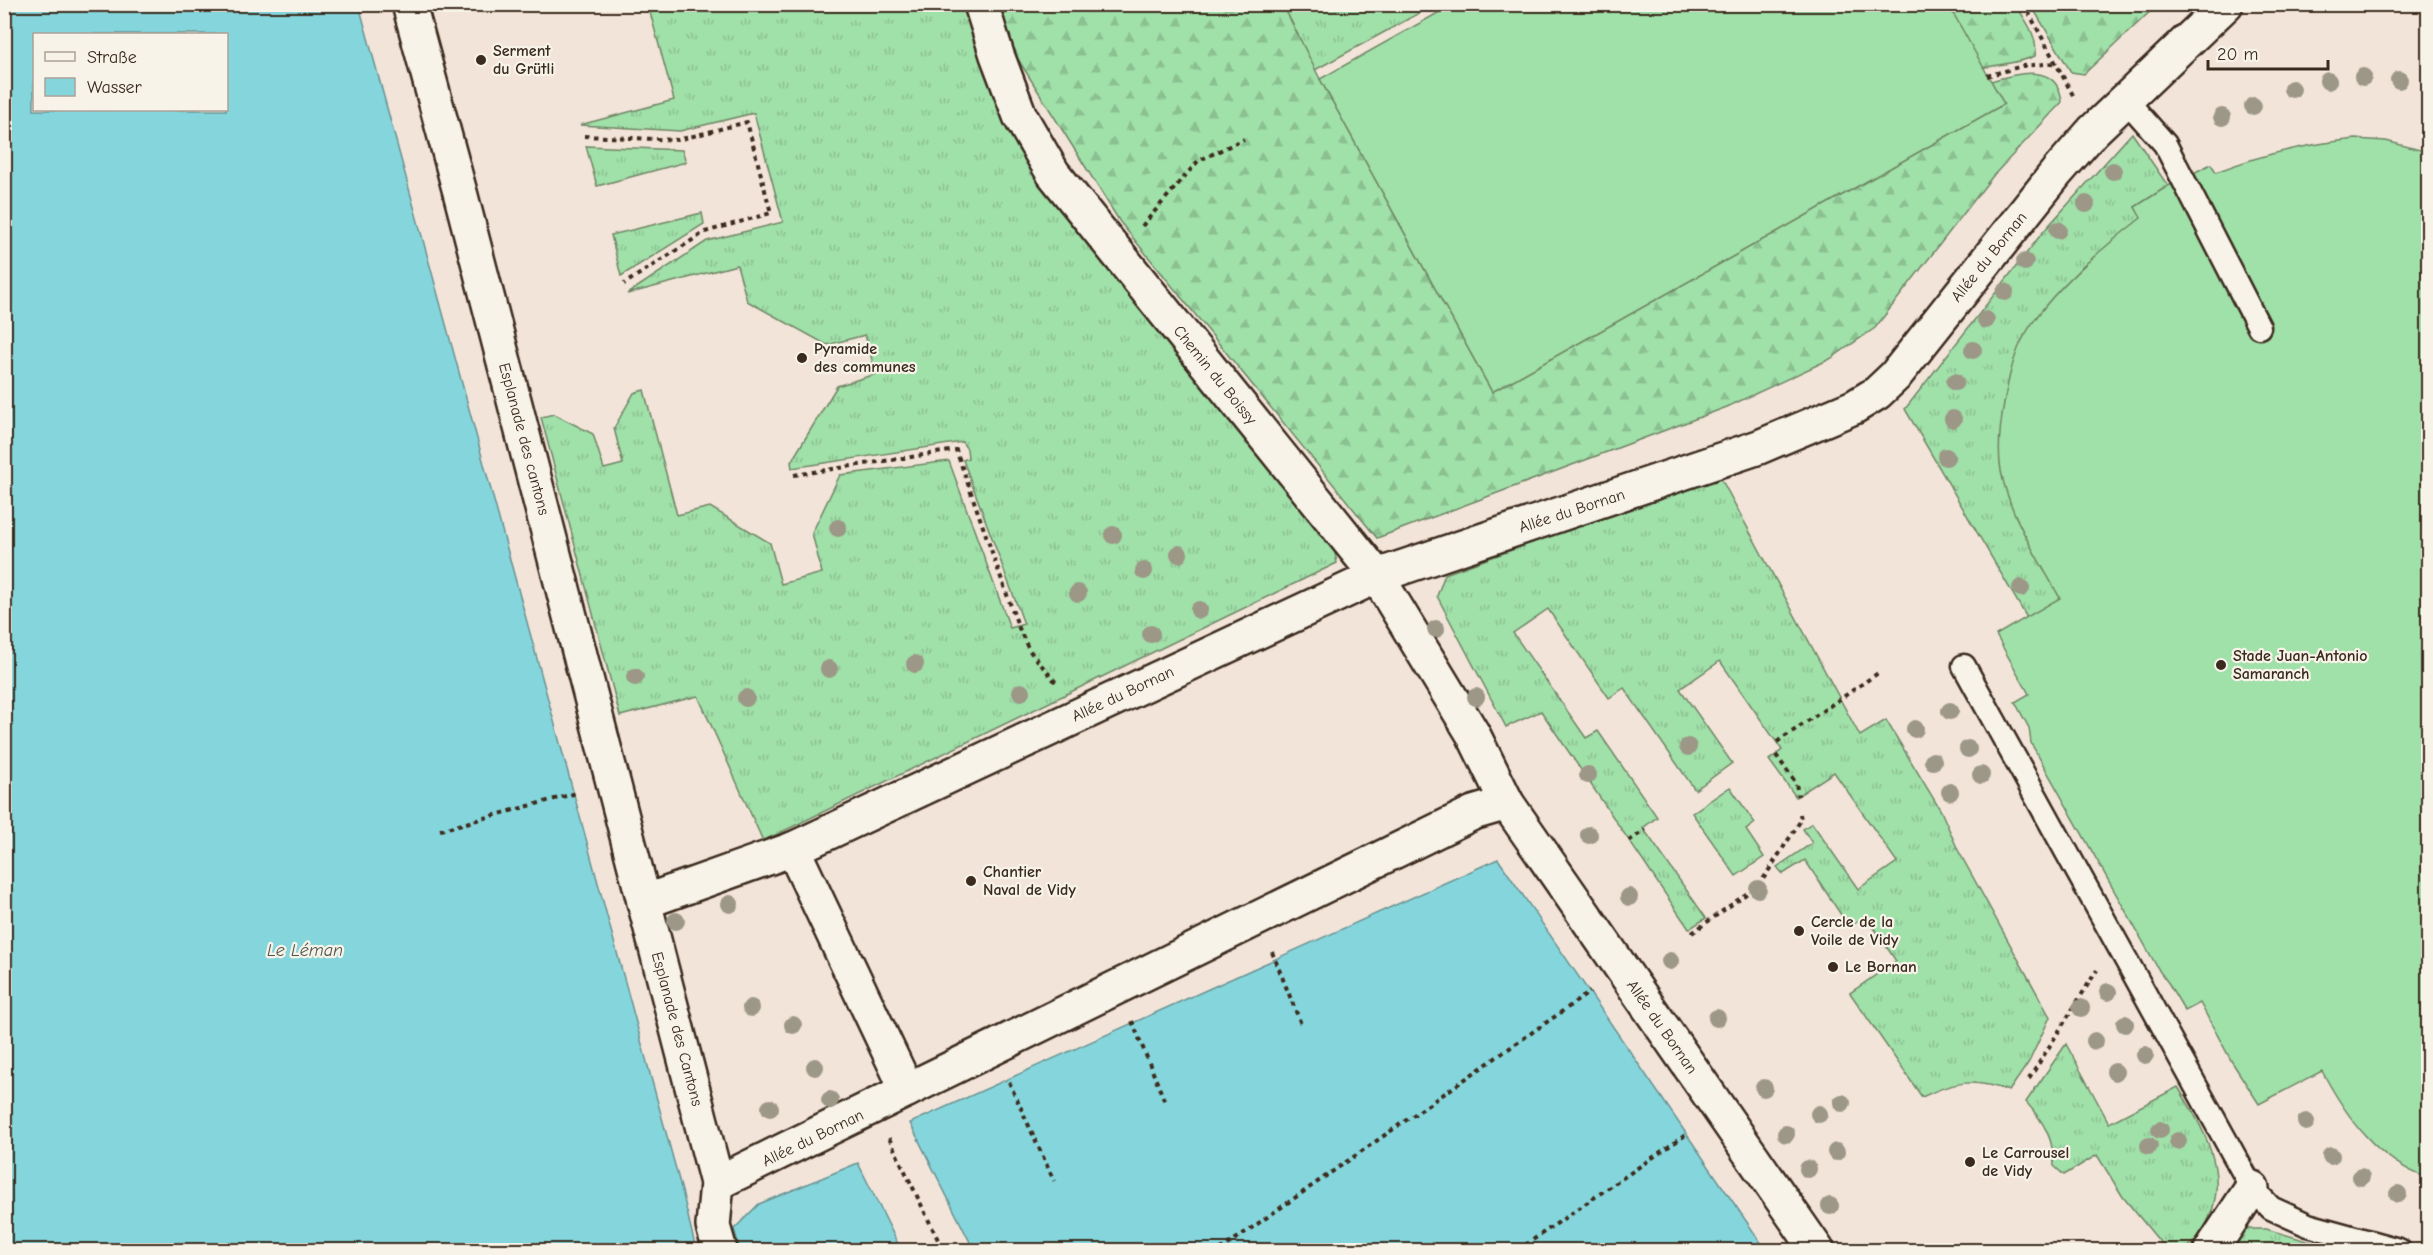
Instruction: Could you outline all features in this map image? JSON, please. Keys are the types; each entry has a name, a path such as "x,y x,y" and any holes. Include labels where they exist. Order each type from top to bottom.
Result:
{"street":[{"name":"Esplanade des cantons","path":"408,4 461,196 641,888"},
{"name":"Chemin du Boissy","path":"981,4 1020,116 1053,173 1377,576 1473,734"},
{"name":"Allée du Bornan","path":"641,888 793,849 1377,576 1706,466 1854,407 1876,393 1895,376 2057,172 2093,131 2226,4"},
{"name":"Allée du Bornan","path":"1473,734 1508,802 1816,1251"},
{"name":"Allée du Bornan","path":"717,1184 1473,813 1508,802"},
{"path":"793,849 907,1090"},
{"name":"Esplanade des Cantons","path":"641,888 717,1184 716,1238"},
{"path":"2211,1251 2252,1188"}],"lane":[{"path":"2126,99 2165,144 2259,327"},
{"path":"1965,666 2252,1188 2271,1208 2308,1225 2399,1251"}],"path":[{"path":"2024,4 2093,131"},
{"path":"1988,76 2022,66 2056,63"},
{"path":"584,136 678,140 747,122 771,213 705,232 624,284"},
{"path":"1118,254 1198,161 1244,139"},
{"path":"794,475 956,450 1018,626 1029,650 1082,713"},
{"path":"1777,742 1881,671"},
{"path":"1776,755 1796,783 1798,796"},
{"path":"440,830 578,793"},
{"path":"1692,933 1760,884 1801,820 1800,814"},
{"path":"1629,841 1645,830"},
{"path":"1258,918 1301,1024"},
{"path":"2029,1079 2116,939"},
{"path":"1119,987 1165,1102"},
{"path":"1220,1251 1590,992"},
{"path":"994,1049 1054,1181"},
{"path":"874,1108 943,1251"},
{"path":"1518,1251 1687,1134"}],"green space":[{"path":"1948,4 2004,104 1492,392 1320,79 1452,5"},
{"path":"648,5 967,5 1000,106 1332,538 1337,563 763,841 698,696 620,716 541,417 554,414 593,434 604,469 623,464 614,428 634,393 644,390 677,515 710,507 770,543 781,584 822,573 812,533 840,475 949,461 1010,628 1024,624 963,460 968,458 967,449 962,442 792,468 791,462 837,386 876,374 865,335 827,345 747,301 737,265 627,294 707,241 783,222 754,113 680,131 580,125 674,100"},
{"path":"996,5 1283,5 1320,79 1492,392 2004,104 1991,81 2013,75 2045,76 2059,89 2062,102 1992,177 1875,328 1830,359 1727,407 1377,538 1120,222 1001,32"},
{"path":"1283,5 1434,5 1315,70"},
{"path":"1948,5 2016,5 2033,35 2035,56 1983,68"},
{"path":"2031,5 2157,5 2084,74 2071,72"},
{"path":"2132,133 2168,186 2135,207 2142,218 2079,270 2050,302 2022,341 2016,517 2061,599 2027,618 1905,409 2043,232"},
{"name":"Stade Juan-Antonio Samaranch","path":"2356,139 2386,141 2428,152 2428,1178 2410,1170 2378,1149 2353,1120 2322,1071 2259,1104 2232,1062 2200,1003 2185,1011 2160,972 2031,743 2029,728 2015,702 2029,694 1996,635 2060,598 2018,521 2005,488 2000,462 2000,428 2009,379 2018,349 2031,324 2075,274 2141,218 2135,207 2168,186 2211,164 2216,172 2285,151"},
{"path":"586,146 682,150 686,162 597,186"},
{"path":"702,213 704,224 621,276 611,235"},
{"path":"1718,473 1860,736 1886,720 1941,811 1958,850 2050,1017 2029,1062 2009,1091 1985,1084 1965,1083 1945,1087 1922,1097 1850,993 1896,961 1866,916 1849,927 1805,860 1783,874 1777,867 1812,843 1803,829 1812,823 1858,889 1897,862 1834,772 1796,797 1769,760 1782,750 1720,661 1680,689 1732,763 1695,790 1624,688 1609,698 1548,609 1513,633 1586,738 1598,731 1657,817 1643,828 1706,918 1689,929 1541,711 1506,727 1437,596 1445,574"},
{"path":"1730,787 1755,823 1746,830 1764,857 1736,876 1692,813"},
{"path":"2066,1044 2109,1123 2178,1087 2196,1117 2215,1167 2215,1201 2200,1237 2184,1250 2165,1248 2123,1197 2097,1155 2064,1175 2054,1166 2054,1156 2047,1131 2026,1102"},
{"path":"2250,1229 2266,1229 2338,1250 2226,1250 2238,1233"}],"water":[{"name":"Le Léman","path":"5,4 359,5 683,1195 696,1250 5,1250"},
{"path":"1498,859 1766,1250 974,1250 910,1123"},
{"path":"858,1163 901,1250 740,1250 734,1229 759,1204"}],"place":[{"name":"Serment du Grütli","path":"481,60"},
{"name":"Pyramide des communes","path":"802,358"},
{"name":"Stade Juan-Antonio Samaranch","path":"2221,665"},
{"name":"Chantier Naval de Vidy","path":"971,881"},
{"name":"Cercle de la Voile de Vidy","path":"1799,931"},
{"name":"Le Bornan","path":"1833,967"},
{"name":"Le Carrousel de Vidy","path":"1970,1162"}]}
